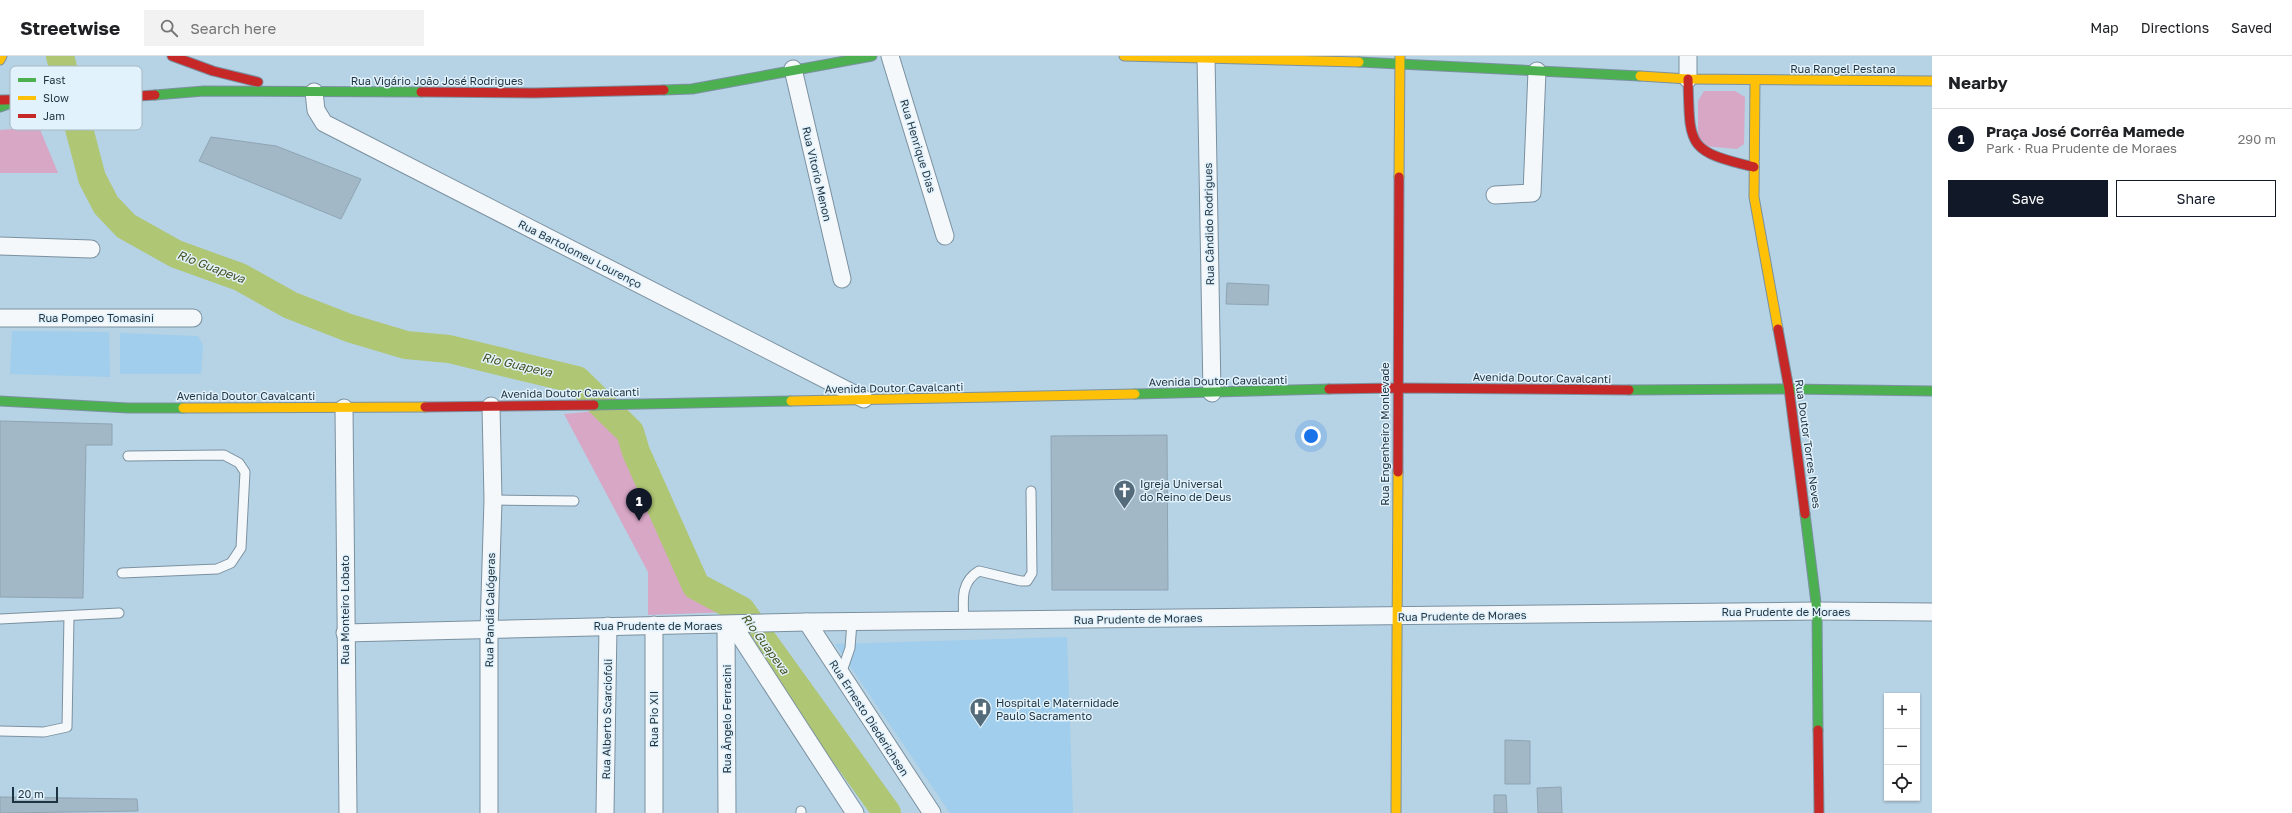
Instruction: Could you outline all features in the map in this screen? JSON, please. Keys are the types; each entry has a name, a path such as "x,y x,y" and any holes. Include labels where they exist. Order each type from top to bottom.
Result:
{"main road":[{"path":"0,60 2,56"},
{"path":"172,56 213,71 290,90"},
{"name":"Rua Vigário João José Rodrigues","path":"142,95 204,91 290,90 314,92 534,93 692,89 793,69 872,56"},
{"path":"1124,56 1400,60 1537,71 1754,81"},
{"name":"Rua Engenheiro Monlevade","path":"1396,813 1397,388 1400,60"},
{"path":"1688,79 1690,131 1694,143 1700,150 1716,158 1754,166"},
{"name":"Rua Rangel Pestana","path":"1754,81 1932,81"},
{"name":"Rua Doutor Torres Neves","path":"1754,81 1754,196 1789,389 1817,611 1819,813"},
{"path":"0,107 10,103"},
{"name":"Avenida Doutor Cavalcanti","path":"0,401 128,408 344,408 865,400 1397,388 1702,391 1789,389 1932,392"}],"street":[{"name":"Rua Henrique Dias","path":"890,56 946,236"},
{"path":"1688,56 1688,79"},
{"name":"Rua Cândido Rodrigues","path":"1206,57 1212,393"},
{"name":"Rua Vitorio Menon","path":"793,69 842,279"},
{"path":"1495,194 1532,193 1537,71"},
{"name":"Rua Bartolomeu Lourenço","path":"314,92 316,110 324,123 865,400"},
{"path":"0,246 91,249"},
{"name":"Rua Pompeo Tomasini","path":"0,318 192,318"},
{"name":"Rua Pandiá Calógeras","path":"489,813 489,630 493,500 491,406"},
{"name":"Rua Monteiro Lobato","path":"344,408 345,633 348,813"},
{"name":"Rua Prudente de Moraes","path":"345,633 654,625 789,624 807,622 1396,617 1817,611 1932,612"},
{"name":"Rua Ernesto Diederichsen","path":"807,622 932,813"},
{"name":"Rua Pio XII","path":"654,625 654,813"},
{"path":"735,625 855,813"},
{"name":"Rua Ângelo Ferracini","path":"727,813 735,625"},
{"name":"Rua Alberto Scarciofoli","path":"605,813 608,626"}],"lane":[{"path":"122,572 217,570 231,563 241,548 245,480 245,472 238,464 224,456 128,456"},
{"path":"964,621 964,587 971,576 979,571 1021,581 1027,581 1030,578 1032,573 1031,491"},
{"path":"493,500 574,501"},
{"path":"0,619 119,613"},
{"path":"0,731 44,732 64,729 68,724 69,616"},
{"path":"841,674 850,648 852,622"}],"shaded area":[{"path":"1704,91 1735,91 1745,97 1744,144 1737,149 1704,146 1698,138 1698,101"},
{"path":"0,130 40,130 58,173 0,173"},
{"path":"12,331 109,332 110,377 10,374"},
{"path":"120,333 198,336 203,345 201,374 120,374"},
{"path":"596,411 626,449 667,546 694,595 733,612 648,615 648,572 564,414"},
{"name":"Hospital e Maternidade Paulo Sacramento","path":"1067,637 1073,813 950,813 835,644"}],"building":[{"path":"211,137 276,146 361,179 341,219 199,161"},
{"path":"1227,283 1269,285 1268,305 1226,304"},
{"path":"0,421 112,424 112,445 86,445 83,598 0,597"},
{"path":"1167,435 1168,590 1052,590 1051,436"},
{"path":"1505,740 1530,741 1530,784 1505,784"},
{"path":"1561,787 1562,813 1538,813 1537,788"},
{"path":"1494,795 1506,795 1507,813 1494,813"},
{"path":"0,797 137,799 138,811 0,813"}],"waterway":[{"name":"Rio Guapeva","path":"60,56 63,66"},
{"name":"Rio Guapeva","path":"79,130 92,178 106,205 126,226 176,254 240,277 290,305 349,328 406,345 449,349 577,380 630,432 636,452 696,586 741,610 887,813"}],"traffic: fast":[{"path":"664,90 692,89 872,56"},
{"path":"1359,62 1640,76"},
{"path":"155,95 204,91 421,92"},
{"path":"0,107 10,103"},
{"path":"1135,394 1329,389"},
{"path":"1629,390 1789,389 1932,391"},
{"path":"0,401 128,408 183,408"},
{"path":"594,405 791,401"},
{"path":"1805,514 1817,611 1818,730"}],"traffic: slow":[{"path":"0,60 2,56"},
{"path":"1124,56 1359,62"},
{"path":"1399,177 1400,56"},
{"path":"1640,76 1688,79 1932,81"},
{"path":"1755,81 1754,197 1778,329"},
{"path":"791,401 1135,394"},
{"path":"183,408 425,407"},
{"path":"1396,813 1398,472"}],"traffic: jam":[{"path":"172,56 213,71 258,82"},
{"path":"1688,79 1690,119 1692,132 1696,142 1704,150 1715,156 1754,167"},
{"path":"421,92 534,93 664,90"},
{"path":"142,96 155,95"},
{"path":"0,100 10,100"},
{"path":"1398,472 1399,177"},
{"path":"1778,329 1789,389 1805,514"},
{"path":"1329,389 1397,388 1629,390"},
{"path":"425,407 594,405"},
{"path":"1818,730 1819,813"}],"place":[{"name":"Igreja Universal do Reino de Deus","path":"1125,510"},
{"name":"Praça José Corrêa Mamede","path":"639,521"},
{"name":"Hospital e Maternidade Paulo Sacramento","path":"981,728"}]}
